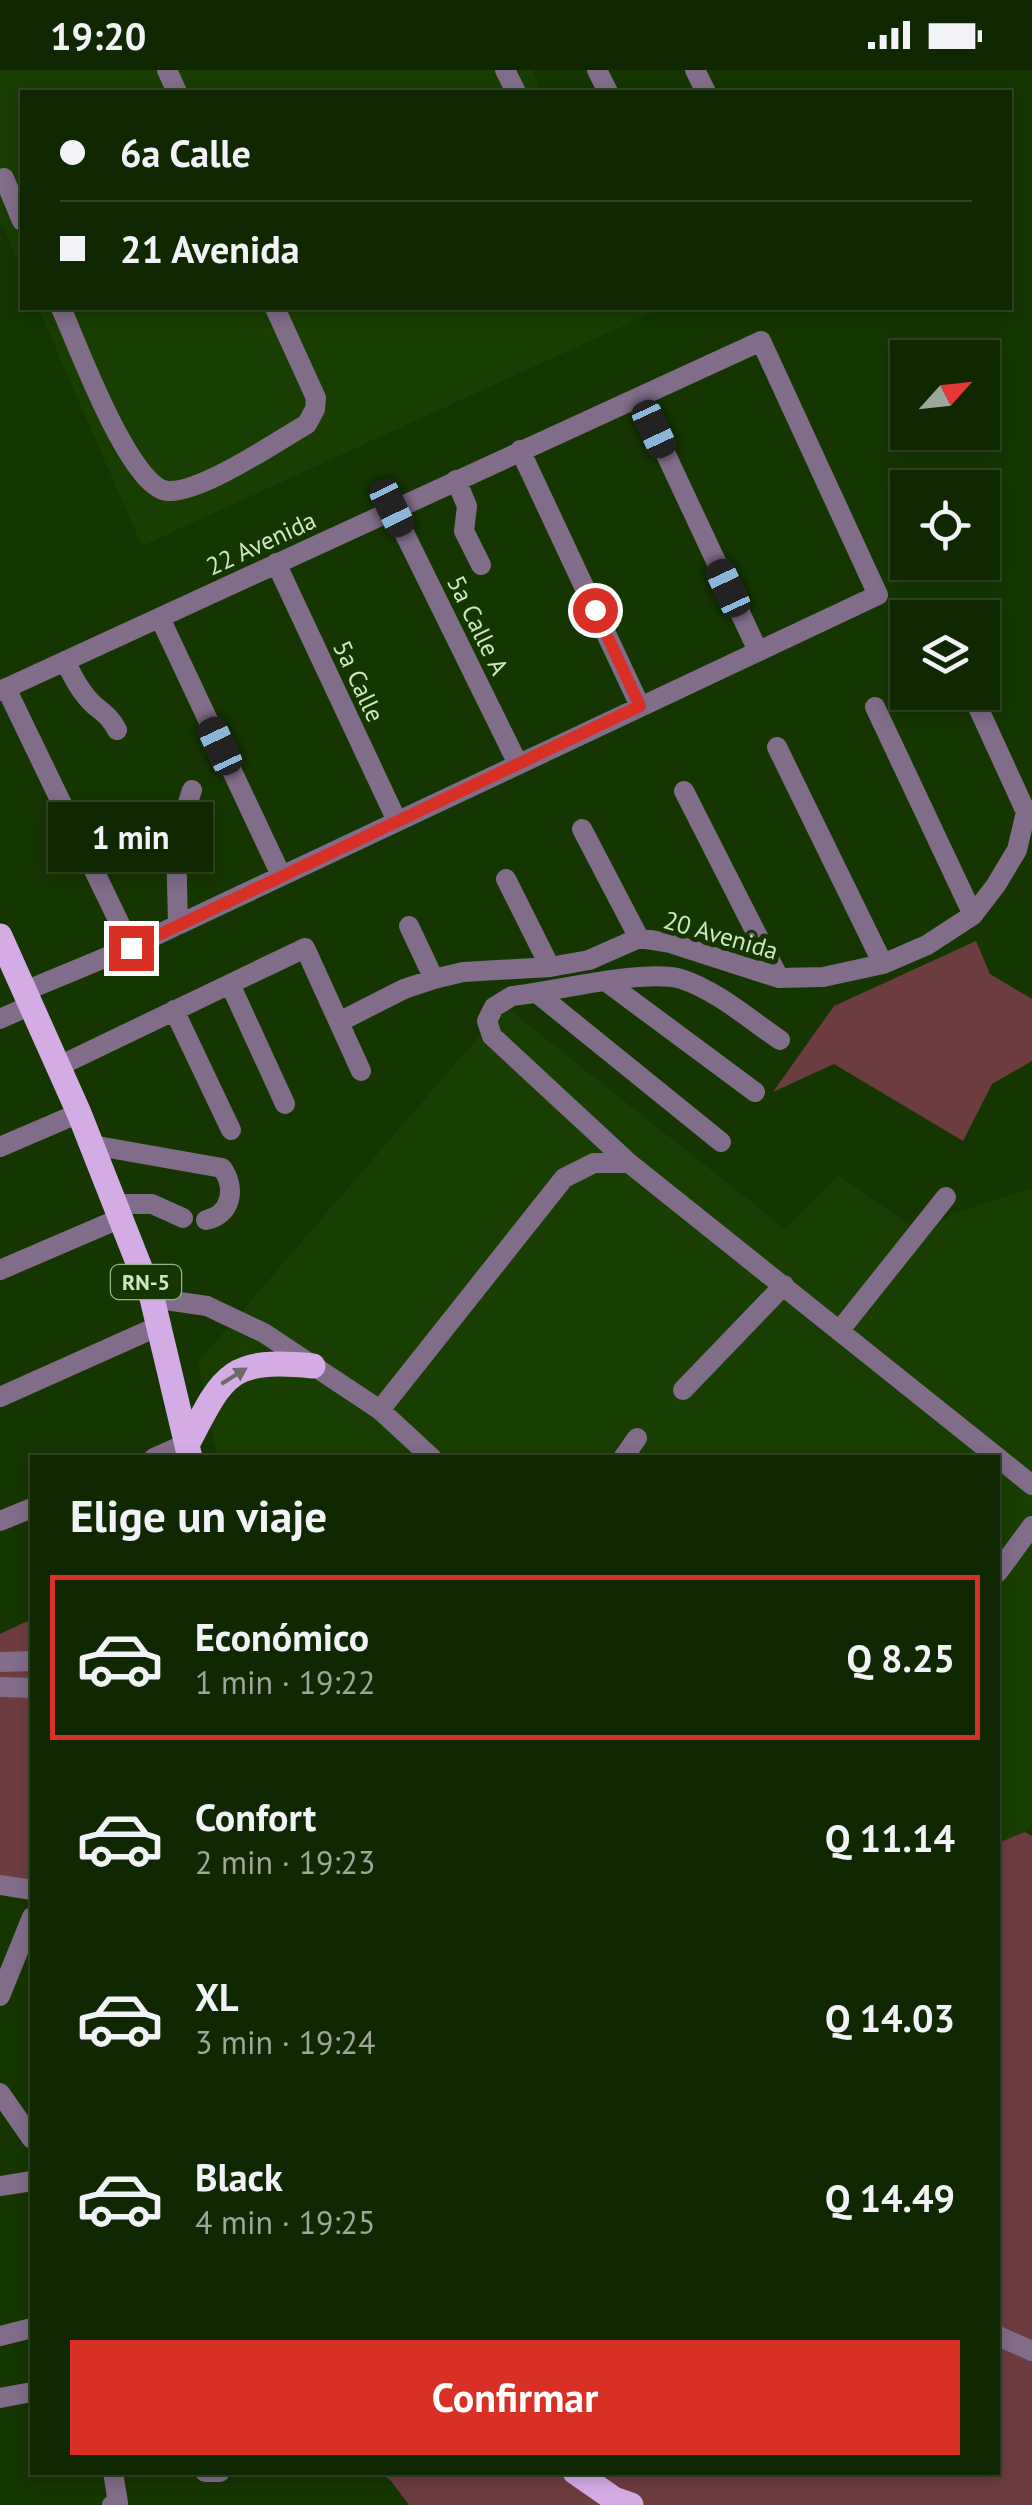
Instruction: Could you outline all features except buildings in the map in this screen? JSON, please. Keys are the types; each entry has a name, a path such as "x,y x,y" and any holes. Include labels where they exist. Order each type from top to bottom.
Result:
{"main road":[{"name":"RN-5","path":"0,936 80,1112 152,1298 189,1450"},
{"path":"189,1450 219,1386 233,1373 259,1363 314,1366"},
{"path":"579,2475 614,2499 631,2505"}],"street":[{"path":"4,178 20,215"},
{"path":"62,310 130,460 150,485 172,492 218,475 307,424 316,398 276,310"},
{"name":"22 Avenida","path":"3,689 761,340 878,595 758,651"},
{"path":"0,1019 28,998 178,925 758,651 639,397"},
{"path":"520,450 640,706"},
{"path":"456,480 467,506 464,532 481,566"},
{"name":"5a Calle A","path":"392,508 518,764"},
{"name":"5a Calle","path":"276,563 397,821"},
{"path":"160,618 281,875"},
{"path":"65,662 76,682 117,730"},
{"path":"3,689 131,948"},
{"path":"875,708 973,915"},
{"name":"20 Avenida","path":"339,1022 404,989 434,979 463,972 550,967 589,960 639,938 779,978 822,977 883,964 927,945 973,915 996,885 1016,850 1026,812 978,710"},
{"path":"777,746 883,964"},
{"path":"178,925 176,840 192,790"},
{"path":"684,790 779,978"},
{"path":"582,829 639,938"},
{"path":"506,879 550,967"},
{"path":"409,926 434,979"},
{"path":"59,1066 306,948 361,1071"},
{"path":"780,1040 729,1004 676,977 646,976 512,996 494,1007 487,1020 492,1036 630,1162 996,1455"},
{"path":"608,982 755,1092"},
{"path":"230,984 285,1104"},
{"path":"538,994 721,1142"},
{"path":"174,1010 231,1130"},
{"path":"0,1147 80,1112"},
{"path":"92,1145 222,1168 229,1180 230,1200 223,1212 206,1220"},
{"path":"380,1410 564,1178 594,1163 630,1162"},
{"path":"840,1330 946,1197"},
{"path":"0,1270 118,1210 152,1204 183,1218"},
{"path":"683,1390 784,1285"},
{"path":"152,1298 207,1306 234,1316 380,1410 429,1455"},
{"path":"0,1397 161,1325"},
{"path":"625,1455 638,1438"},
{"path":"1000,1458 1032,1484"},
{"path":"0,1521 30,1509"},
{"path":"1000,1569 1032,1526"},
{"path":"0,1662 30,1661"},
{"path":"0,1687 30,1688"},
{"path":"0,1885 30,1890"},
{"path":"0,1996 30,1922"},
{"path":"0,2093 30,2135"},
{"path":"0,2186 30,2181"},
{"path":"0,2336 30,2328"},
{"path":"1000,2337 1032,2351"},
{"path":"0,2398 30,2392"},
{"path":"113,2475 115,2504"}],"shaded area":[{"path":"0,70 531,70 541,90 20,90 20,266 0,220"},
{"path":"39,310 647,310 649,314 142,546"},
{"path":"976,941 990,974 1032,999 1032,1061 992,1084 963,1141 834,1064 773,1092 834,1006"},
{"path":"505,1006 785,1229 838,1175 927,1237 949,1215 1032,1188 1032,1824 1025,1832 1000,1842 1000,1455 217,1455 198,1362"},
{"path":"30,1620 30,1883 0,1876 0,1634"},
{"path":"1025,1832 1032,1836 1032,2505 409,2505 383,2475 1000,2475 1000,1842"}],"route":[{"path":"131,948 640,706 595,610"}]}
